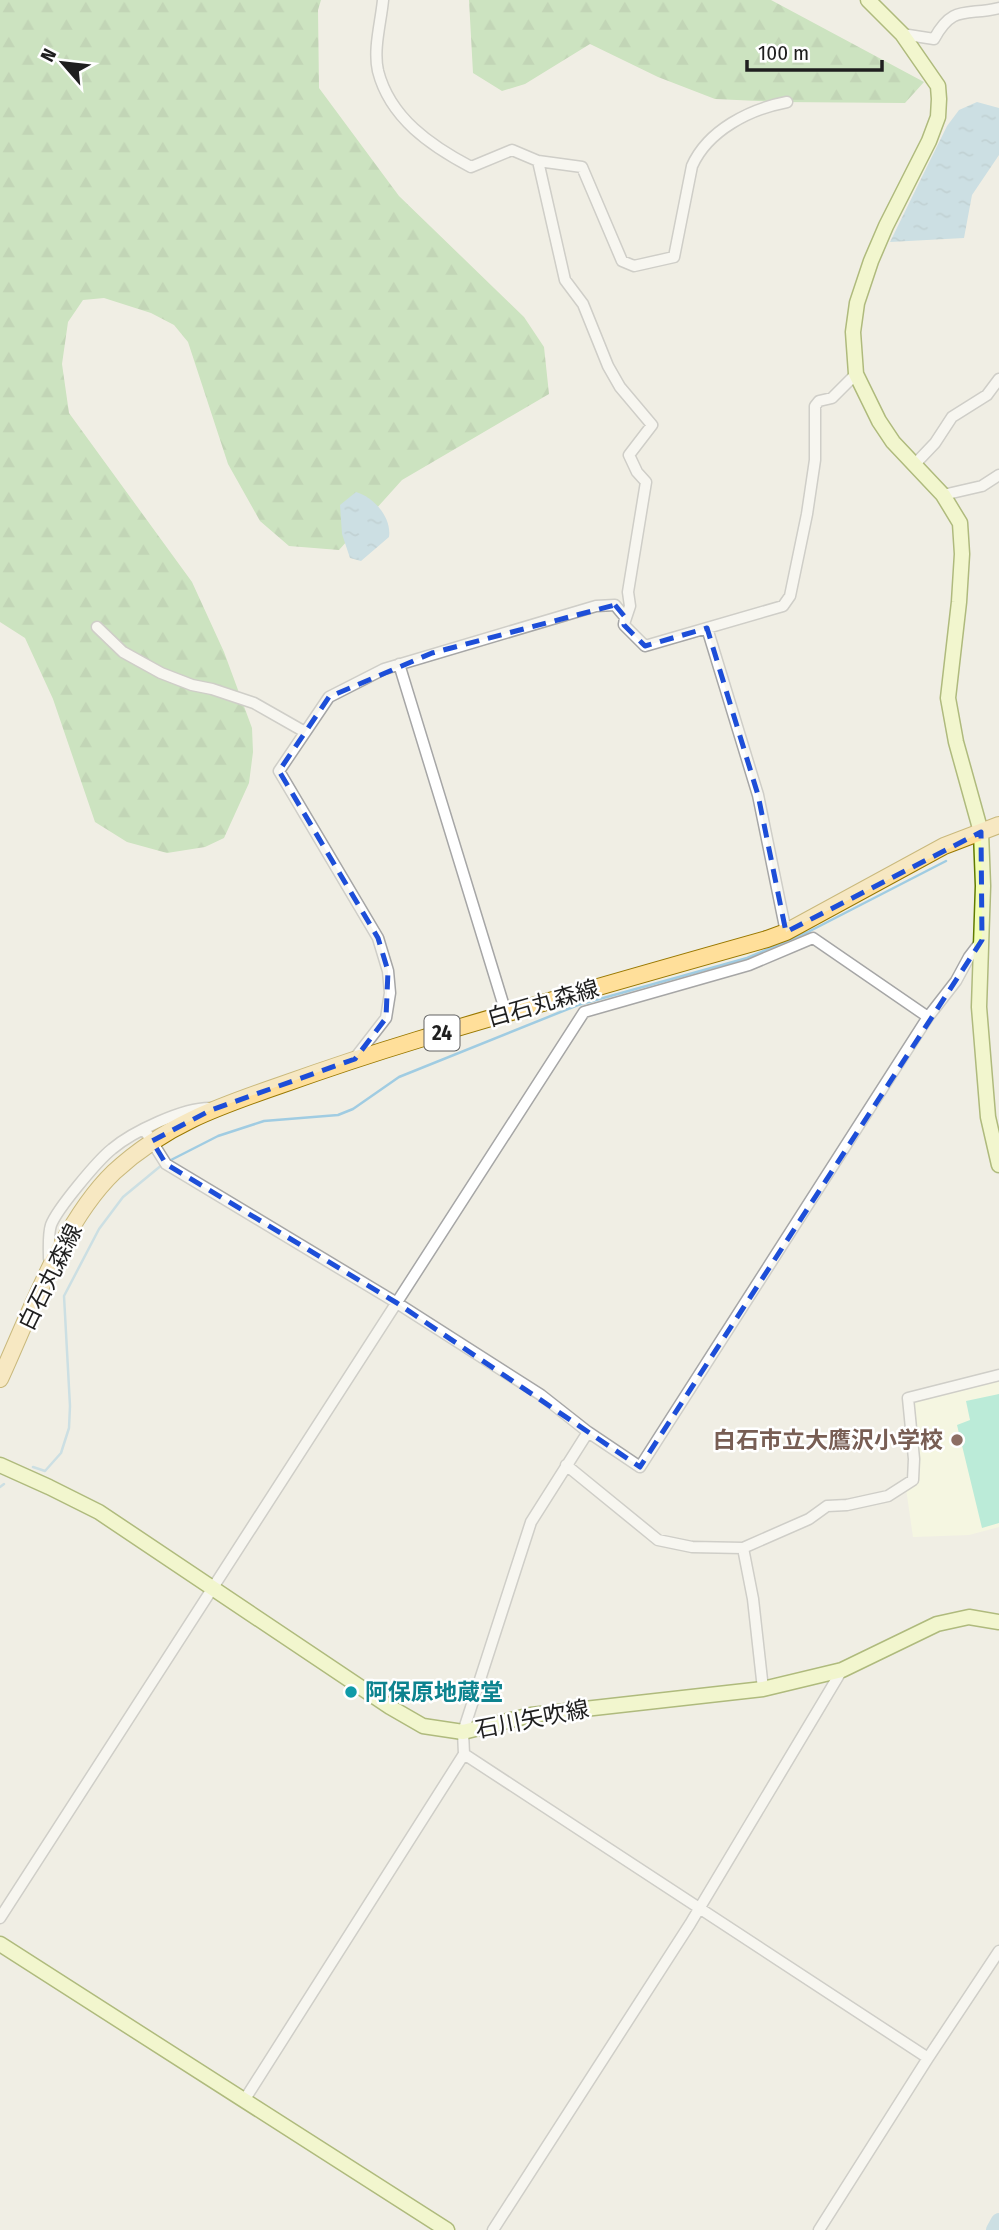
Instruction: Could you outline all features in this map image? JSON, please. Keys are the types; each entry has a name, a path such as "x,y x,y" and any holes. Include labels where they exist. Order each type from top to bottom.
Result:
{"main road":[{"name":"白石丸森線","path":"0,1380 54,1261 89,1201 148,1135 355,1059 786,932 944,846 999,825"}],"street":[{"path":"383,0 377,49 378,70 391,103 403,117 432,145 471,167 512,150 538,161 582,167 622,261 634,266 674,257 692,166 698,154 734,121 774,104 787,102"},
{"path":"869,0 902,34 938,86 938,117 886,226 858,303 853,332 856,374 879,421 893,442 943,495 960,523 962,554 948,698 956,742 981,832 983,886 979,1007 988,1117 999,1165"},
{"path":"902,34 934,39 944,22 954,15 999,8"},
{"path":"538,161 565,280 583,304 608,366 620,387 652,425 629,454 637,472 646,482 628,592 630,606 624,625"},
{"path":"624,625 645,646 783,606 788,601 813,473 816,406 819,401 832,398 856,374"},
{"path":"915,464 935,443 951,417 987,395 999,379"},
{"path":"943,495 982,486 999,475"},
{"path":"355,1059 386,1018 390,993 388,971 378,938 279,771 329,697 384,669 596,606 615,605 625,617 624,625"},
{"path":"97,626 123,652 161,673 181,682 254,703 305,732"},
{"path":"707,628 758,795 786,932"},
{"path":"399,664 506,1013"},
{"path":"0,1918 584,1012 749,965 813,938 928,1017"},
{"path":"148,1135 164,1161 397,1303 541,1395 587,1432 640,1467 928,1017 957,981 969,957 982,940"},
{"path":"566,1465 658,1540 692,1547 743,1548 809,1519 827,1506 848,1505 888,1496 913,1480 914,1458 908,1398 999,1374"},
{"path":"245,2099 464,1754 463,1732 531,1522 587,1432"},
{"name":"石川矢吹線","path":"0,1465 99,1512 390,1707 423,1726 463,1732 531,1715 763,1689 842,1670 937,1624 969,1617 999,1622"},
{"path":"743,1548 753,1599 763,1689"},
{"path":"494,2230 701,1908 842,1670"},
{"path":"464,1754 928,2058"},
{"path":"0,1944 447,2230"},
{"path":"819,2230 999,1951"}],"highlighted area":[{"path":"615,605 625,617 624,625 645,646 707,628 758,795 786,932 981,832 982,940 640,1467 397,1303 166,1164 152,1141 211,1110 355,1059 386,1018 388,971 378,938 279,771 329,697 432,653"}],"shaded area":[{"name":"白石市立大鷹沢小学校","path":"999,1378 999,1527 969,1535 913,1537 906,1488 918,1480 911,1401"}],"green space":[{"path":"0,0 321,0 318,10 319,88 399,196 524,317 544,347 549,394 402,480 339,550 289,546 260,521 228,464 188,342 174,325 151,313 104,298 83,300 68,322 62,364 69,413 192,582 224,652 252,728 253,752 249,783 224,838 205,847 167,853 127,842 95,822 53,699 25,638 0,622"},
{"path":"469,0 771,0 924,82 905,103 715,99 658,77 590,44 525,84 502,91 473,73"},
{"path":"999,1394 999,1523 982,1528 957,1425 970,1420 966,1401"}],"water":[{"path":"977,102 999,108 999,155 972,195 964,238 890,242 947,126 959,110"},
{"path":"356,492 375,503 385,516 389,530 389,537 361,561 350,558 342,534 340,505"}],"waterway":[{"path":"169,1161 218,1136 264,1121 338,1115 353,1109 399,1077 578,1005 747,958 808,932 946,861"},
{"path":"33,1467 45,1471 61,1453 69,1428 64,1296 99,1229 123,1197 163,1164"},
{"path":"0,1487 4,1484"},
{"path":"994,2230 999,2221"}],"place":[{"name":"白石市立大鷹沢小学校","path":"957,1440"},
{"name":"阿保原地蔵堂","path":"351,1692"}]}
